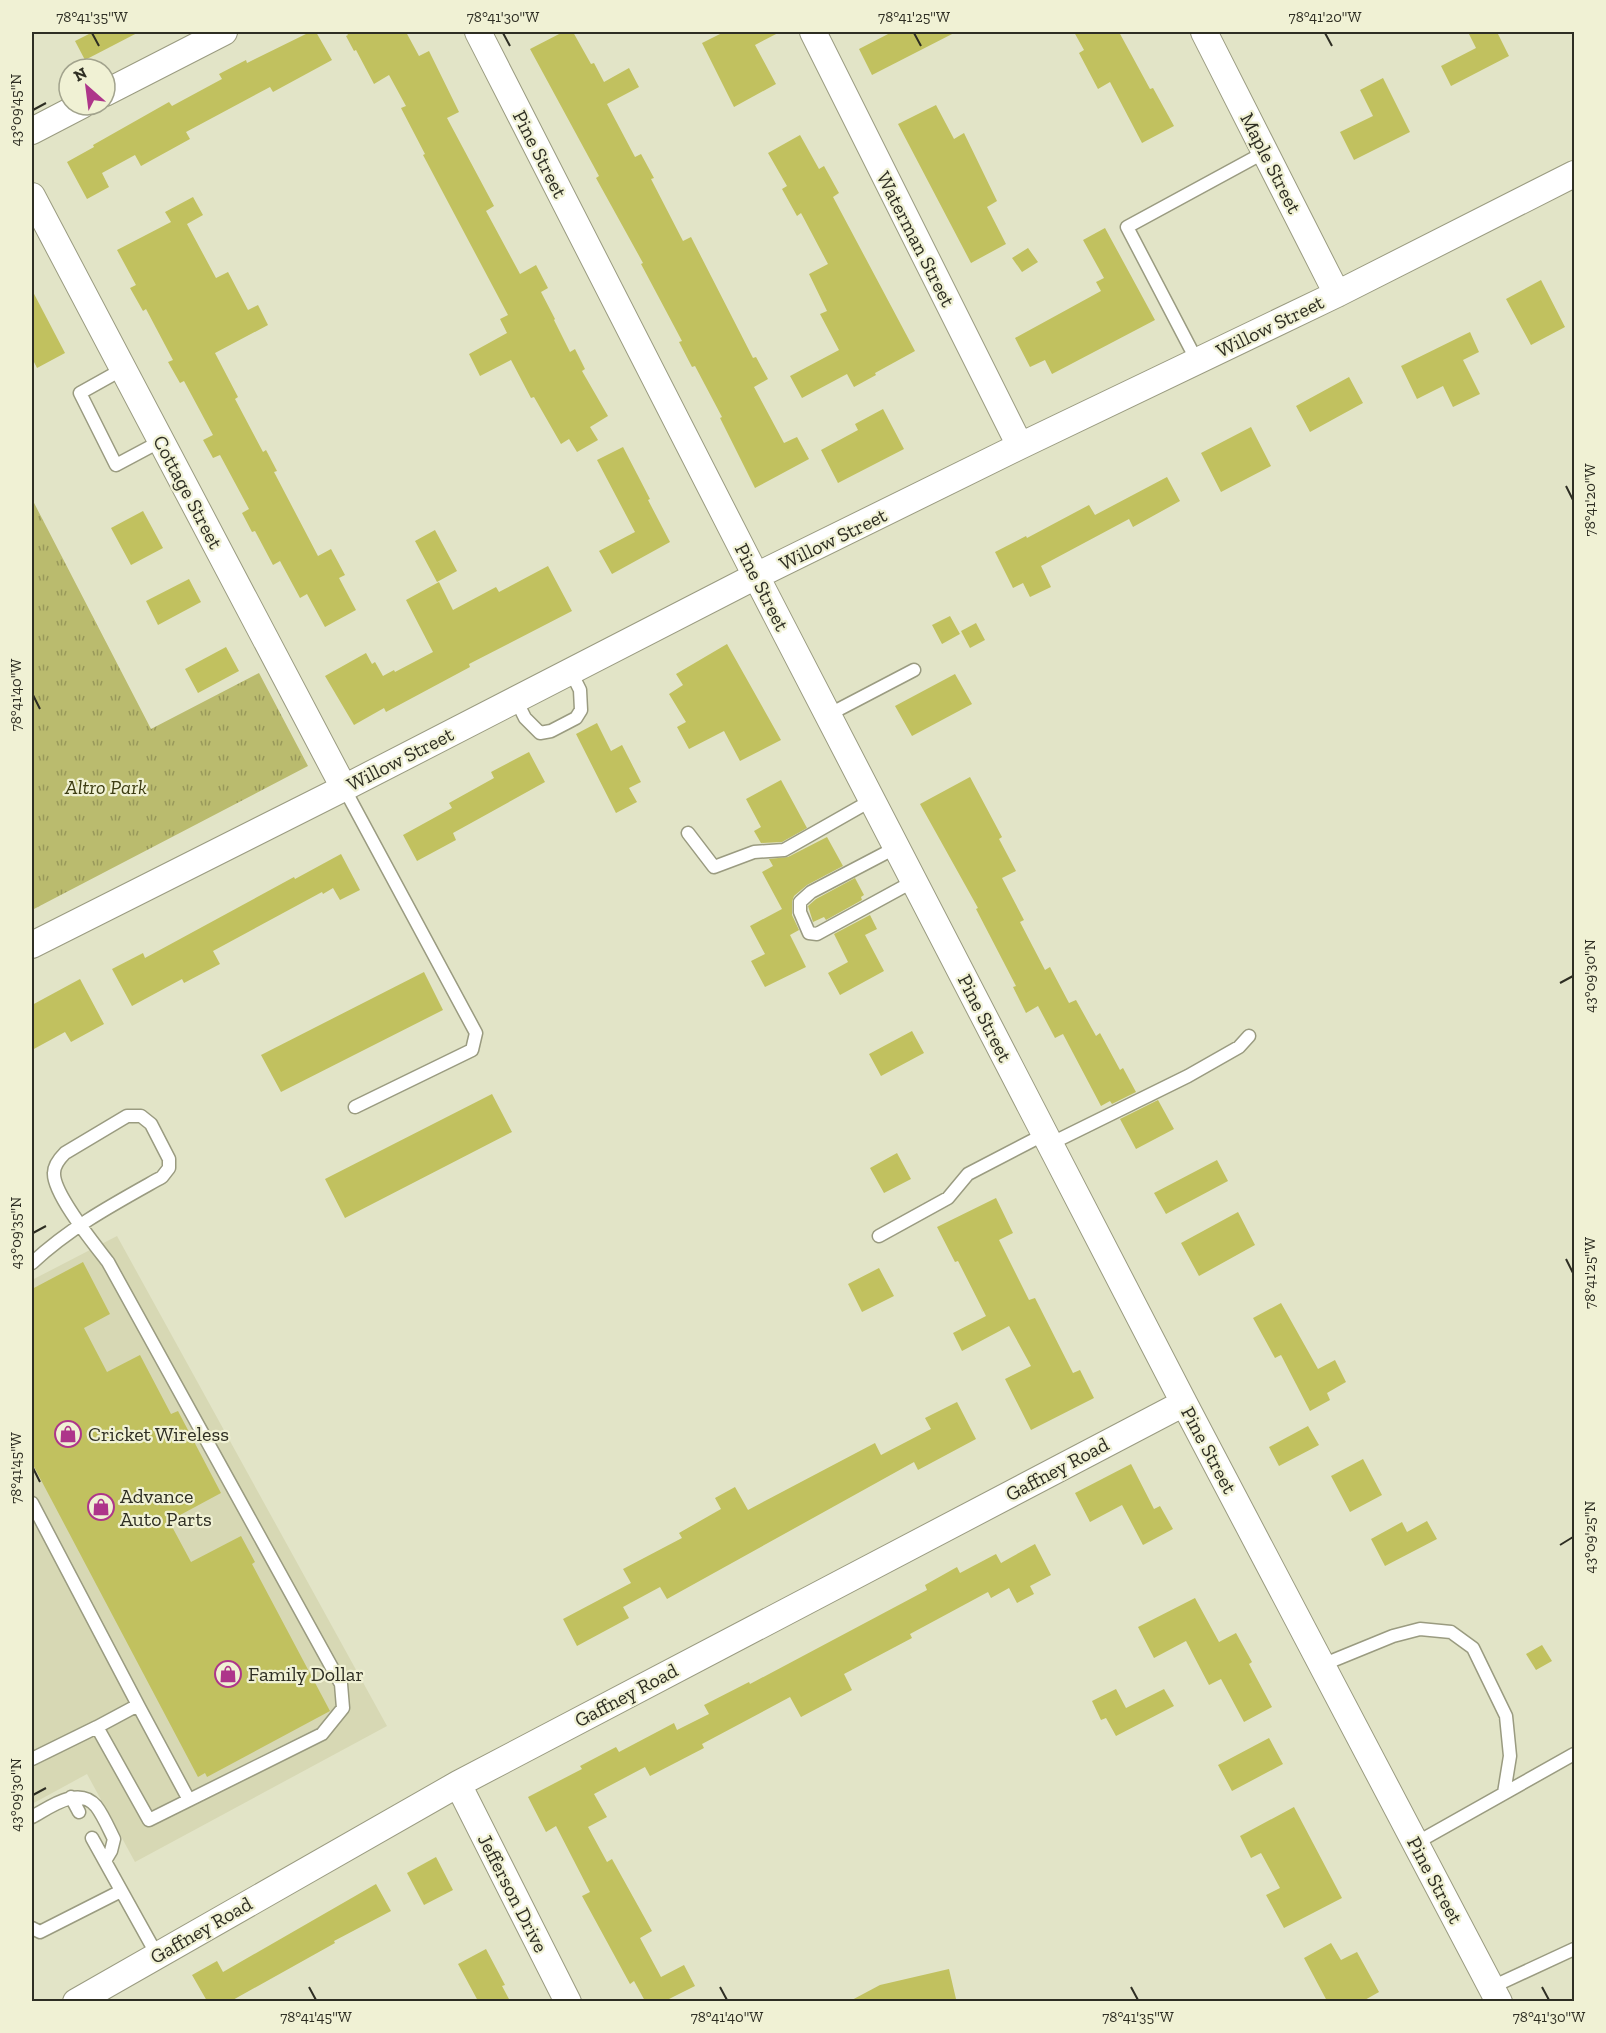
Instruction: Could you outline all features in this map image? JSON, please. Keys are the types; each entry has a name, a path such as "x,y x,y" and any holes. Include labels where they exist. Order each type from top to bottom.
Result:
{"street":[{"path":"117,87 224,32"},
{"name":"Pine Street","path":"478,32 872,801 1184,1402 1496,1994"},
{"name":"Waterman Street","path":"813,32 1020,446"},
{"name":"Maple Street","path":"1204,32 1337,294"},
{"path":"32,131 59,117"},
{"name":"Willow Street","path":"32,945 756,576 1337,294 1575,174"},
{"name":"Cottage Street","path":"32,196 344,788"},
{"name":"Gaffney Road","path":"76,2001 458,1784 1184,1402"},
{"name":"Jefferson Drive","path":"458,1784 568,2001"}],"lane":[{"path":"1197,361 1127,227 1265,152"},
{"path":"123,369 80,393 116,465 161,441"},
{"path":"828,715 914,670"},
{"path":"516,700 525,718 540,733 551,731 576,718 581,710 580,690 571,672"},
{"path":"344,788 476,1033 472,1050 355,1107"},
{"path":"688,833 714,867 754,852 784,850 872,801"},
{"path":"897,847 812,892 800,902 800,912 809,933 817,934 914,881"},
{"path":"879,1236 948,1198 968,1174 1188,1076 1239,1047 1249,1036"},
{"path":"32,1263 55,1241 79,1225 162,1177 169,1168 169,1159 151,1124 141,1116 127,1116 65,1153 57,1161 54,1173 57,1184 79,1225 108,1262 341,1684 343,1708 321,1734 149,1820 97,1727"},
{"path":"32,1503 189,1800"},
{"path":"1322,1665 1392,1636 1420,1629 1451,1632 1473,1648 1506,1716 1510,1756 1504,1793"},
{"path":"32,1759 138,1705"},
{"path":"1416,1842 1575,1754"},
{"path":"71,1797 79,1812"},
{"path":"32,1817 71,1797 88,1800 96,1806 114,1839 105,1861"},
{"path":"92,1838 157,1955"},
{"path":"32,1928 40,1932 121,1891"},
{"path":"1496,1994 1575,1949"}],"shaded area":[{"path":"117,1236 387,1726 135,1862 87,1774 32,1804 32,1280"}],"green space":[{"name":"Altro Park","path":"32,499 151,729 259,673 308,766 32,910"}],"building":[{"path":"93,32 139,32 91,57 83,57 75,41"},
{"path":"310,32 316,32 332,60 273,92 270,87 186,132 190,139 141,166 135,155 102,173 109,187 87,199 67,162 169,102 172,106 222,79 219,74"},
{"path":"346,32 406,32 419,56 429,51 459,112 447,118 494,206 486,211 520,274 536,265 548,288 541,292 554,320 570,352 575,349 585,369 582,371 608,416 590,427 598,440 577,452 569,439 561,444 534,397 531,398 511,360 480,376 469,354 507,333 500,319 508,315 423,155 425,154 401,108 406,106 389,75 374,84 356,50 354,51"},
{"path":"563,32 573,32 604,82 629,68 639,87 607,104 635,157 641,154 654,178 651,179 683,241 691,237 753,358 756,357 768,379 754,387 784,443 797,437 809,459 755,488 720,418 722,417 695,366 692,367 679,342 682,341 641,264 643,263 596,178 599,176 530,49"},
{"path":"724,32 780,32 755,45 776,84 734,107 702,43"},
{"path":"892,32 956,32 872,75 859,49"},
{"path":"1074,32 1119,32 1150,89 1153,88 1174,126 1142,143 1110,82 1098,89 1079,53 1084,50"},
{"path":"1468,32 1497,32 1509,56 1451,86 1441,66 1476,48"},
{"path":"1383,78 1410,132 1354,160 1340,132 1373,116 1360,90"},
{"path":"936,105 954,139 964,133 997,201 987,207 1006,244 971,263 898,124"},
{"path":"800,135 819,169 824,166 839,193 833,197 915,351 854,387 847,374 802,398 790,376 839,350 820,314 827,311 809,274 828,264 801,213 797,216 782,189 787,186 768,153"},
{"path":"193,197 203,215 187,224 216,278 228,272 248,310 258,305 268,325 215,353 238,397 235,399 263,452 266,450 277,471 274,472 318,556 331,549 345,575 339,578 356,610 325,627 307,594 300,598 280,561 273,565 255,531 252,532 242,513 249,509 220,455 213,458 203,440 213,435 184,381 180,383 168,362 173,360 146,309 143,311 130,288 136,285 117,250 171,222 165,212"},
{"path":"1105,228 1155,320 1052,374 1045,360 1030,367 1015,338 1101,291 1096,282 1104,278 1083,240"},
{"path":"1028,248 1038,262 1022,272 1012,258"},
{"path":"1541,280 1565,327 1531,345 1506,299"},
{"path":"32,290 65,353 37,368 32,358"},
{"path":"1470,332 1479,352 1463,360 1480,394 1453,407 1443,386 1417,399 1401,366"},
{"path":"1349,377 1363,403 1310,432 1296,406"},
{"path":"883,409 904,449 838,483 821,450 858,430 855,424"},
{"path":"1251,427 1271,466 1221,492 1201,453"},
{"path":"623,447 670,542 612,574 599,551 635,532 597,460"},
{"path":"1167,477 1180,501 1133,527 1129,519 1041,566 1051,587 1030,597 1023,583 1013,588 995,552 1089,505 1095,515"},
{"path":"143,511 163,548 131,565 111,528"},
{"path":"435,530 457,571 437,582 415,541"},
{"path":"548,566 572,611 469,664 470,667 386,712 384,708 354,725 325,676 366,653 372,664 375,662 383,676 433,652 406,600 439,582 453,610 496,587 499,592"},
{"path":"189,579 201,602 158,625 146,601"},
{"path":"950,616 960,634 942,644 932,625"},
{"path":"976,623 985,640 970,648 961,631"},
{"path":"727,644 781,740 740,761 724,731 689,749 677,727 686,722 669,694 683,685 676,674"},
{"path":"226,647 239,671 198,693 185,669"},
{"path":"955,674 972,704 912,736 895,706"},
{"path":"597,723 611,751 622,745 641,782 629,788 637,802 616,813 576,734"},
{"path":"529,752 545,782 453,833 456,840 417,861 403,835 452,808 449,803 494,778 491,772"},
{"path":"970,777 1002,837 999,839 1016,871 1002,878 1024,920 1020,922 1045,970 1050,967 1069,1003 1076,1000 1096,1036 1100,1033 1120,1070 1123,1068 1136,1092 1112,1104 1110,1101 1101,1106 1063,1034 1055,1038 1038,1006 1026,1013 1013,987 1016,986 976,909 978,908 920,804"},
{"path":"781,780 807,828 782,842 761,843 754,831 761,827 746,799"},
{"path":"827,837 843,866 807,885 794,896 792,902 792,915 799,930 790,935 806,967 765,987 751,961 765,954 750,926 782,909 762,872 773,866 769,859 788,857"},
{"path":"341,854 360,890 340,900 333,888 323,894 322,892 213,951 220,964 184,983 182,979 132,1006 112,969 143,953 145,958"},
{"path":"855,878 864,895 861,897 862,900 826,920 824,917 813,922 808,906 816,899"},
{"path":"870,915 877,929 865,935 884,971 840,995 828,973 848,962 834,934"},
{"path":"424,972 443,1010 281,1092 261,1055"},
{"path":"80,979 104,1024 71,1042 65,1032 32,1050 32,1005"},
{"path":"912,1031 924,1053 881,1076 869,1054"},
{"path":"492,1094 512,1132 345,1218 325,1179"},
{"path":"1158,1100 1174,1129 1136,1149 1120,1119"},
{"path":"897,1153 911,1179 884,1193 870,1168"},
{"path":"1217,1160 1228,1181 1166,1214 1154,1193"},
{"path":"996,1198 1013,1233 999,1240 1029,1300 1035,1298 1073,1373 1080,1370 1094,1398 1031,1430 1005,1379 1031,1366 1009,1326 962,1351 953,1333 986,1316 958,1261 955,1262 937,1227"},
{"path":"1238,1212 1255,1245 1199,1276 1181,1243"},
{"path":"83,1262 110,1314 84,1328 107,1372 140,1355 171,1414 178,1411 221,1493 169,1521 191,1562 241,1536 255,1562 252,1564 330,1711 207,1777 205,1773 198,1777 32,1463 32,1289"},
{"path":"879,1268 894,1296 862,1312 848,1284"},
{"path":"1281,1303 1318,1369 1335,1360 1346,1382 1327,1393 1330,1400 1310,1411 1281,1355 1275,1358 1253,1318"},
{"path":"957,1402 976,1439 918,1470 914,1462 667,1599 660,1587 623,1607 629,1618 577,1646 563,1619 631,1583 623,1569 682,1538 679,1533 721,1509 715,1498 735,1487 748,1510 875,1443 881,1455 931,1429 925,1418"},
{"path":"1308,1426 1319,1445 1279,1466 1269,1447"},
{"path":"1363,1459 1382,1495 1350,1512 1331,1476"},
{"path":"1131,1464 1154,1509 1160,1506 1173,1529 1143,1545 1122,1505 1090,1522 1075,1493"},
{"path":"1427,1521 1437,1539 1385,1566 1371,1539 1402,1522 1407,1532"},
{"path":"1035,1544 1051,1575 1030,1586 1034,1594 1017,1603 1009,1588 991,1598 988,1592 910,1634 912,1638 844,1674 852,1690 801,1717 790,1697 702,1744 704,1748 650,1776 645,1767 594,1794 607,1817 588,1827 607,1862 612,1859 652,1931 640,1938 661,1977 684,1965 695,1986 665,2001 645,2001 634,1981 630,1984 582,1896 590,1892 556,1826 546,1832 528,1797 582,1769 580,1766 616,1747 619,1752 674,1723 677,1730 709,1714 704,1705 749,1682 750,1684 927,1590 925,1585 957,1567 960,1573 996,1554 1001,1563"},
{"path":"1195,1598 1219,1642 1236,1633 1252,1662 1249,1664 1272,1707 1244,1722 1221,1679 1209,1685 1186,1641 1154,1658 1138,1627"},
{"path":"1542,1645 1552,1661 1536,1670 1526,1654"},
{"path":"1116,1689 1126,1708 1164,1689 1174,1706 1116,1736 1106,1718 1101,1720 1092,1701"},
{"path":"1269,1738 1283,1764 1232,1791 1218,1765"},
{"path":"1294,1807 1342,1898 1284,1928 1266,1895 1280,1888 1261,1853 1251,1858 1240,1836"},
{"path":"436,1857 453,1890 424,1905 407,1873"},
{"path":"376,1884 391,1911 231,2001 207,2001 192,1975 217,1961 223,1972"},
{"path":"1331,1943 1341,1960 1357,1952 1379,1992 1363,2001 1327,2001 1304,1958"},
{"path":"486,1949 505,1985 502,1986 510,2001 478,2001 458,1964"},
{"path":"949,1969 956,1999 850,2001 880,1985"}],"place":[{"name":"Cricket Wireless","path":"68,1434"},
{"name":"Advance Auto Parts","path":"101,1507"},
{"name":"Family Dollar","path":"228,1674"}]}
